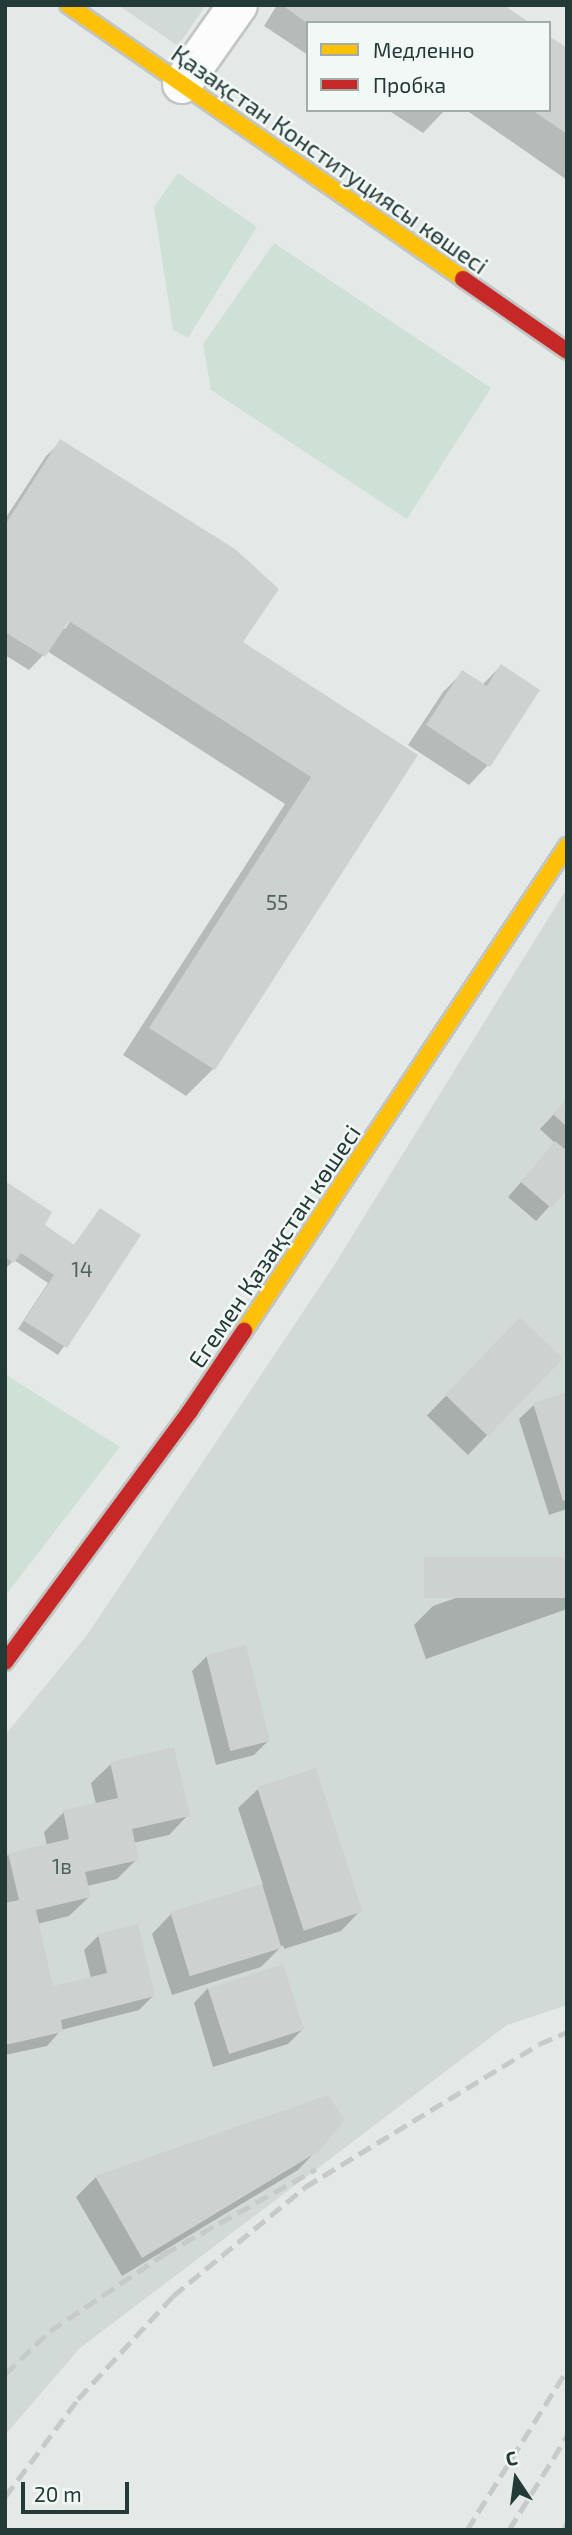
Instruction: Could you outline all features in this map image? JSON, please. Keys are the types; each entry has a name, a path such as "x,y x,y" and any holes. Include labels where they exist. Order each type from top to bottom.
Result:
{"main road":[{"name":"Қазақстан Конституциясы көшесі","path":"68,5 567,351"},
{"name":"Егемен Қазақстан көшесі","path":"5,1662 198,1400 567,846"}],"street":[{"path":"182,84 239,5"}],"shaded area":[{"path":"118,5 206,5 178,46"},
{"path":"567,888 567,2005 507,2025 80,2348 5,2435 5,1735 87,1635 333,1267"}],"green space":[{"path":"178,173 257,227 188,338 173,330 154,207"},
{"path":"274,243 491,388 407,519 211,390 203,344"},
{"path":"5,1374 120,1447 5,1596"}],"building":[{"path":"282,5 504,5 527,21 306,21"},
{"path":"551,37 567,48 567,134 535,112 551,112"},
{"path":"60,439 235,549 279,589 243,642 418,755 215,1070 149,1028 311,777 69,621 45,657 5,632 5,525"},
{"path":"501,664 540,690 490,767 426,725 462,670 487,686"},
{"path":"567,1099 567,1127 553,1114"},
{"path":"555,1141 567,1151 567,1190 551,1208 521,1182"},
{"path":"5,1181 52,1212 45,1225 74,1245 100,1208 141,1235 67,1348 24,1321 54,1275 21,1253 14,1263 5,1257"},
{"path":"520,1317 563,1359 488,1436 445,1395"},
{"path":"567,1392 567,1500 563,1501 533,1403"},
{"path":"424,1557 567,1557 567,1598 424,1598"},
{"path":"246,1645 270,1741 230,1751 206,1655"},
{"path":"174,1747 190,1816 132,1829 139,1860 85,1872 91,1897 36,1910 53,1986 107,1973 98,1934 138,1924 155,1996 61,2020 63,2032 5,2045 5,1903 19,1900 8,1853 69,1839 63,1810 118,1798 110,1762"},
{"path":"316,1768 363,1912 304,1931 257,1787"},
{"path":"262,1884 282,1948 190,1976 170,1912"},
{"path":"283,1964 304,2030 229,2054 208,1988"},
{"path":"328,2095 345,2120 319,2151 142,2258 95,2176"}],"railway":[{"path":"5,2497 78,2399 173,2296 305,2187 539,2044 567,2032"},
{"path":"5,2374 50,2331 164,2254 316,2169"},
{"path":"467,2530 567,2370"},
{"path":"509,2530 567,2436"},
{"path":"564,2530 567,2523"}],"traffic: slow":[{"path":"68,5 463,279"},
{"path":"244,1331 567,846"}],"traffic: jam":[{"path":"463,279 567,351"},
{"path":"5,1662 190,1411 244,1331"}]}
